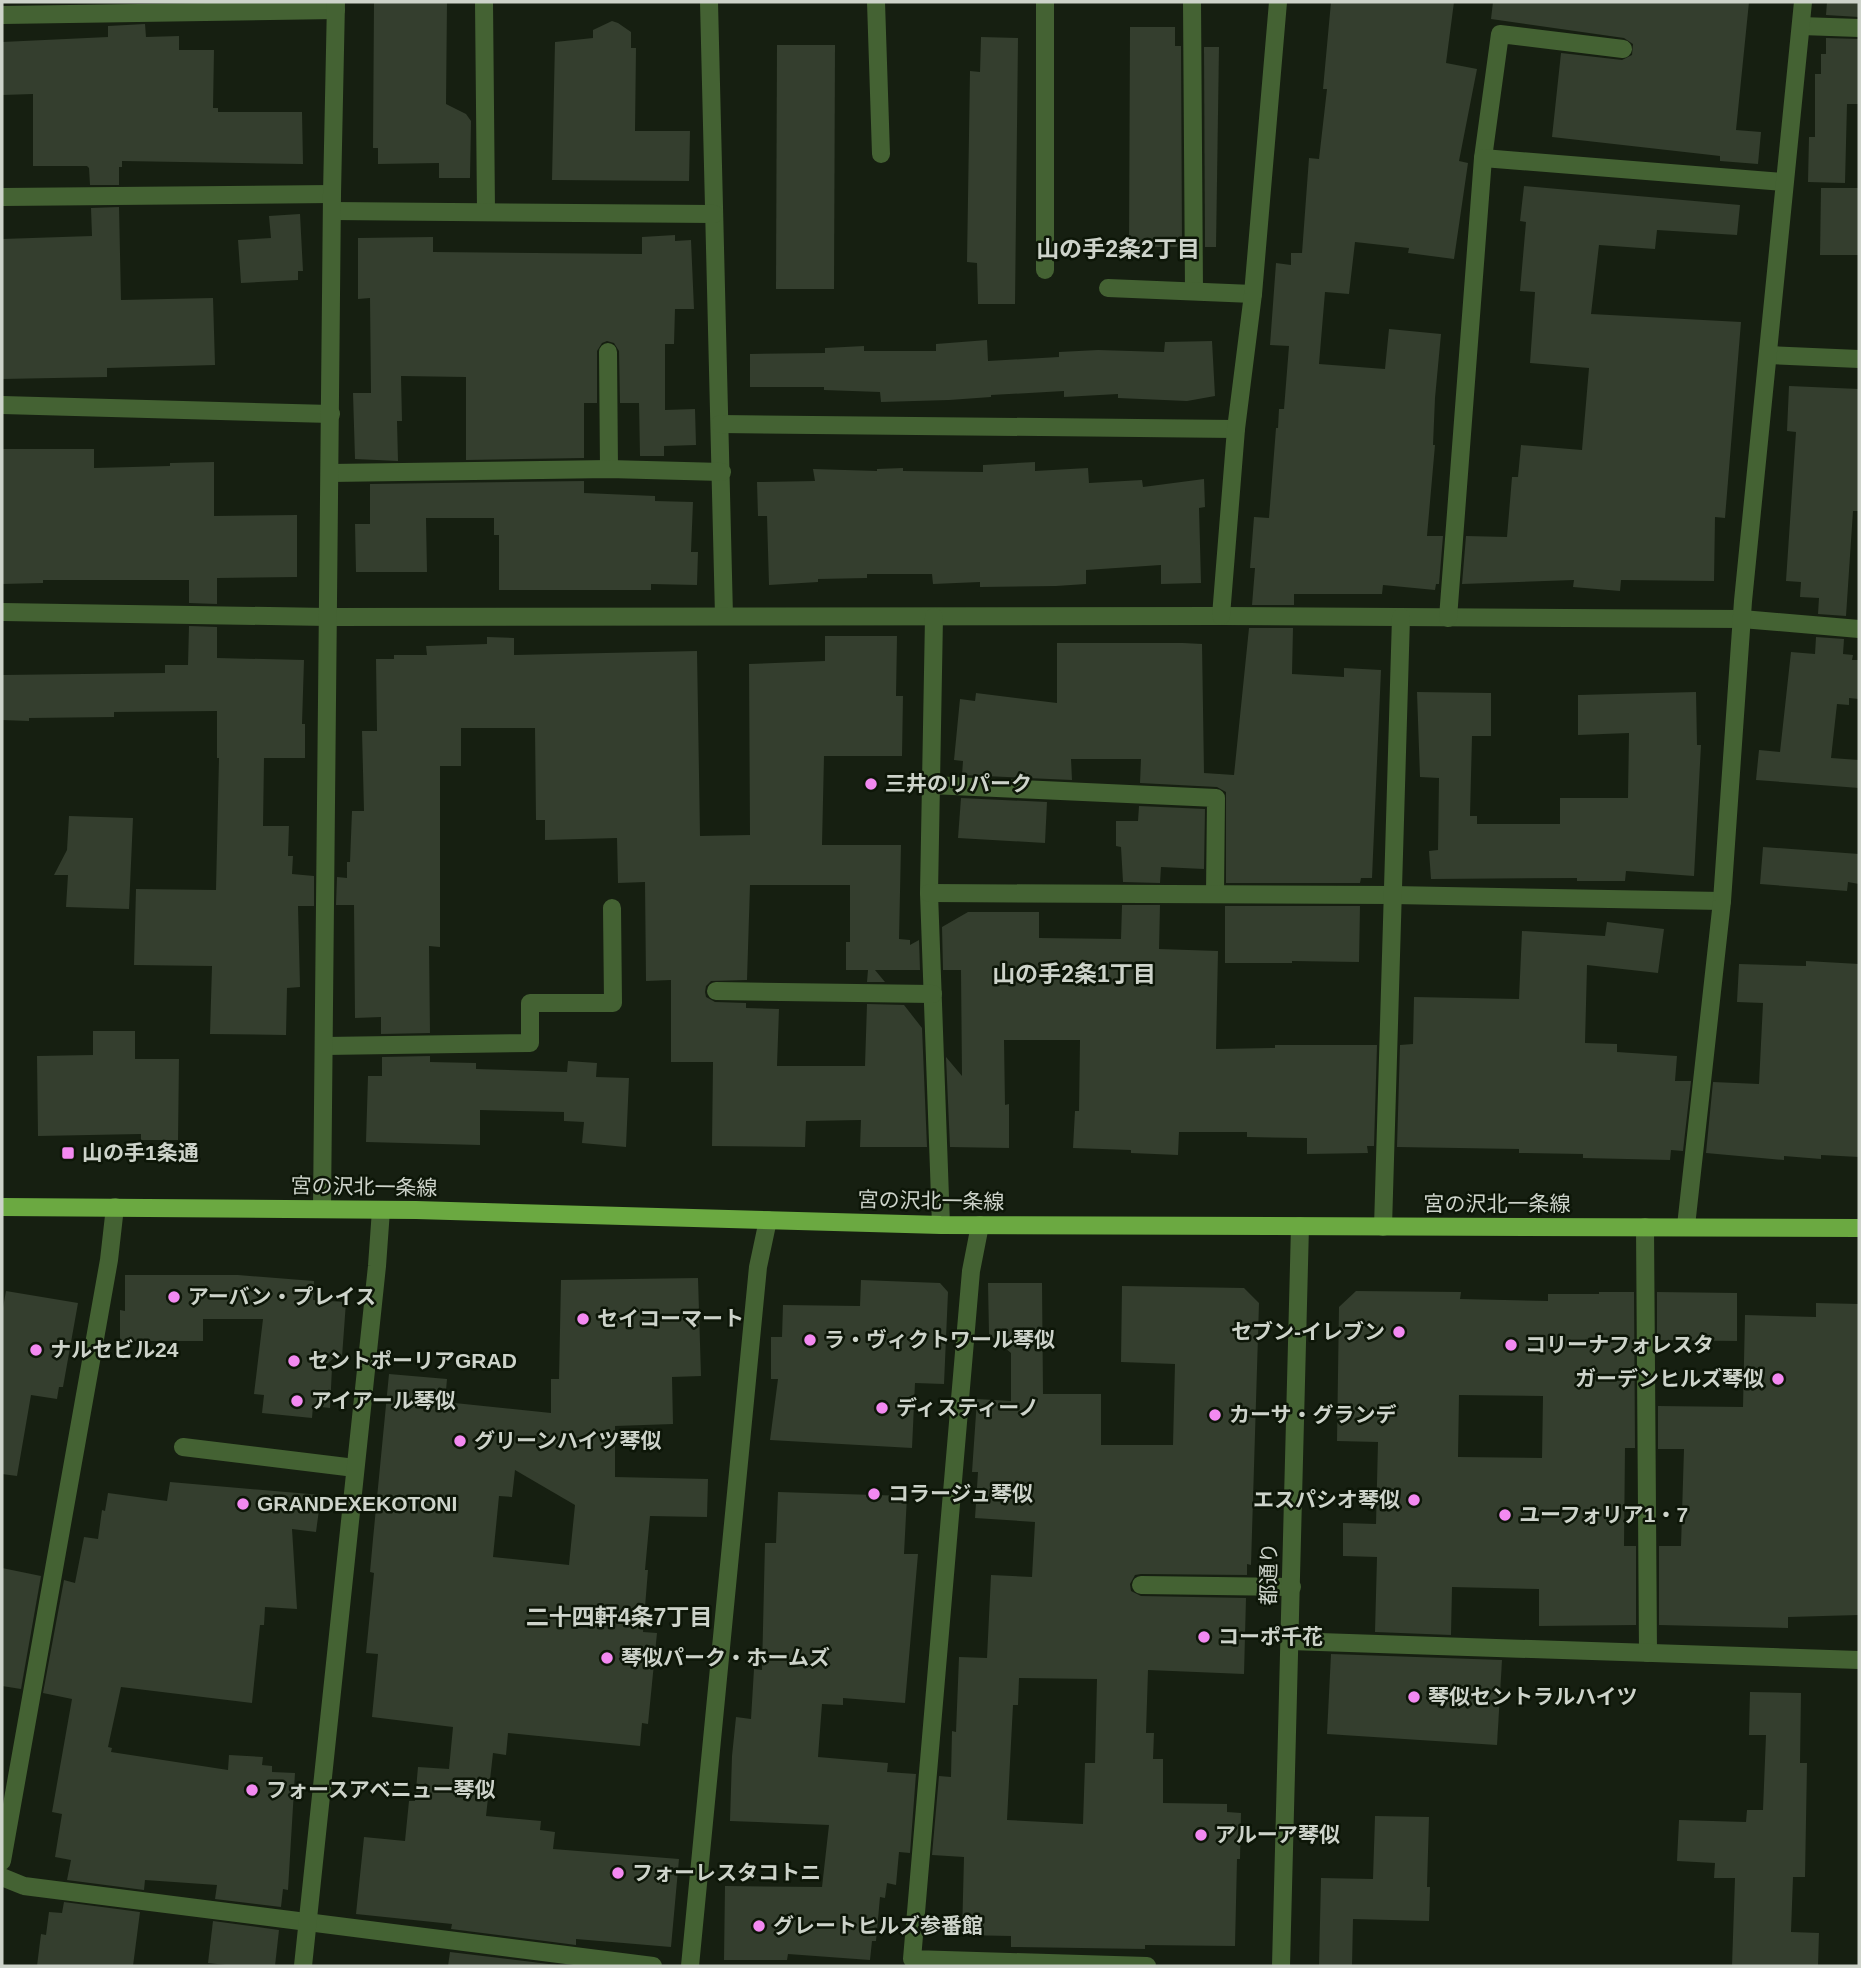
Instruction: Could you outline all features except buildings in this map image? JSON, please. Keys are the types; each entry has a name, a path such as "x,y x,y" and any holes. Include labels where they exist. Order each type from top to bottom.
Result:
{"main road":[{"name":"宮の沢北一条線","path":"2,1207 381,1210 941,1225 1859,1228"}],"street":[{"path":"484,2 486,211"},
{"path":"709,2 724,617"},
{"path":"876,2 881,154"},
{"path":"1045,2 1045,270"},
{"path":"1192,2 1194,291"},
{"path":"1222,616 1236,429 1253,294 1278,2 1268,2"},
{"path":"1686,1226 1722,901 1742,619 1803,2"},
{"path":"2,15 336,6 323,1209"},
{"path":"1801,26 1859,28"},
{"path":"1448,618 1483,158 1500,34 1623,49"},
{"path":"1483,158 1784,182"},
{"path":"2,197 332,202 486,211 714,214"},
{"path":"1108,288 1253,294"},
{"path":"608,352 609,469"},
{"path":"1769,355 1859,359"},
{"path":"2,405 331,414"},
{"path":"720,425 1236,429"},
{"path":"330,473 609,469 722,472"},
{"path":"2,612 328,617 1222,616 1742,619 1859,629"},
{"path":"934,617 929,893 941,1225"},
{"path":"1383,1227 1401,617"},
{"path":"932,785 1216,798 1215,894"},
{"path":"929,893 1393,895 1722,901"},
{"path":"326,1046 530,1043 530,1003 613,1003 612,908"},
{"path":"716,990 933,994"},
{"path":"2,1861 109,1260 116,1207"},
{"path":"303,1966 381,1210"},
{"path":"690,1966 758,1267 768,1220"},
{"path":"980,1225 971,1271 912,1959 1147,1966"},
{"name":"都通り","path":"1281,1966 1300,1226"},
{"path":"1645,1227 1648,1653"},
{"path":"183,1447 355,1468"},
{"path":"1141,1585 1292,1587"},
{"path":"1290,1641 1859,1660"},
{"path":"2,1877 24,1885 653,1966"}],"place":[{"name":"三井のリパーク","path":"871,784"},
{"name":"山の手1条通","path":"68,1153"},
{"name":"アーバン・プレイス","path":"174,1297"},
{"name":"セイコーマート","path":"583,1319"},
{"name":"セブン-イレブン","path":"1399,1332"},
{"name":"ラ・ヴィクトワール琴似","path":"810,1340"},
{"name":"コリーナフォレスタ","path":"1511,1345"},
{"name":"ナルセビル24","path":"36,1350"},
{"name":"セントポーリアGRAD","path":"294,1361"},
{"name":"ガーデンヒルズ琴似","path":"1778,1379"},
{"name":"アイアール琴似","path":"297,1401"},
{"name":"ディスティーノ","path":"882,1408"},
{"name":"カーサ・グランデ","path":"1215,1415"},
{"name":"グリーンハイツ琴似","path":"460,1441"},
{"name":"コラージュ琴似","path":"874,1494"},
{"name":"エスパシオ琴似","path":"1414,1500"},
{"name":"GRANDEXEKOTONI","path":"243,1504"},
{"name":"ユーフォリア1・7","path":"1505,1515"},
{"name":"コーポ千花","path":"1204,1637"},
{"name":"琴似パーク・ホームズ","path":"607,1658"},
{"name":"琴似セントラルハイツ","path":"1414,1697"},
{"name":"フォースアベニュー琴似","path":"252,1790"},
{"name":"アルーア琴似","path":"1201,1835"},
{"name":"フォーレスタコトニ","path":"618,1873"},
{"name":"グレートヒルズ参番館","path":"759,1926"}],"district":[{"name":"山の手2条2丁目","path":"1118,249"},
{"name":"山の手2条1丁目","path":"1074,974"},
{"name":"二十四軒4条7丁目","path":"619,1617"}]}
